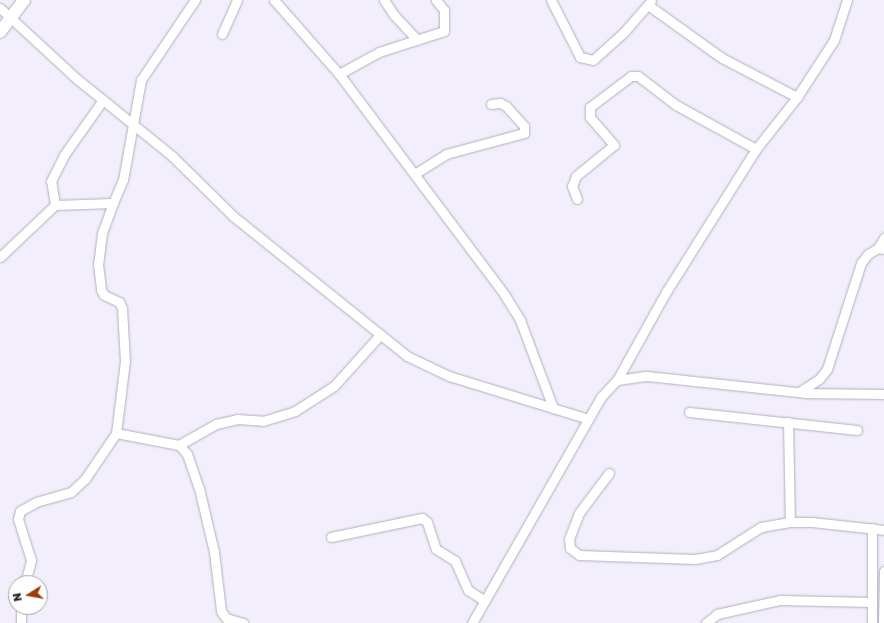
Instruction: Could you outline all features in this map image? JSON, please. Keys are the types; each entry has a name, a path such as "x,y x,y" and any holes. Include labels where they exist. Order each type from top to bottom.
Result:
{"street":[{"path":"0,32 24,0"},
{"path":"27,575 31,560 18,519 20,511 36,502 71,492 85,479 116,432 124,361 122,308 119,302 104,295 101,290 98,264 102,232 123,180 134,127 141,80 195,0"},
{"path":"222,34 237,0"},
{"path":"274,0 339,74 416,173 504,294 520,320 553,408"},
{"path":"384,0 394,15 417,40"},
{"path":"339,74 379,52 444,31 444,10 436,0"},
{"path":"551,0 580,56 593,60 650,2 722,58 797,97"},
{"path":"472,623 601,397 618,380 666,292 756,149 797,97 834,40 847,0"},
{"path":"0,8 10,19 134,127 172,156 233,216 407,356 449,376 589,419"},
{"path":"577,199 572,186 576,176 610,151 614,145 590,117 590,107 631,76 638,76 676,105 756,149"},
{"path":"55,205 51,181 64,155 103,100"},
{"path":"416,173 446,154 524,133 524,126 506,106 500,103 491,104"},
{"path":"0,257 55,205 113,203"},
{"path":"799,392 819,379 827,369 861,263 881,249 884,238"},
{"path":"179,445 216,424 237,419 264,422 295,412 334,386 380,335"},
{"path":"618,380 647,376 799,392 884,394"},
{"path":"689,412 857,430"},
{"path":"788,422 790,522"},
{"path":"116,432 179,445 187,454 199,488 214,552 221,611 226,618 243,623"},
{"path":"609,473 579,512 569,539 570,548 579,555 695,558 717,555 761,527 790,522 884,530"},
{"path":"331,537 422,518 427,522 436,549 455,561 468,590 485,601"},
{"path":"872,528 872,623"},
{"path":"883,623 884,571"},
{"path":"706,623 717,614 780,600 872,602"}]}
